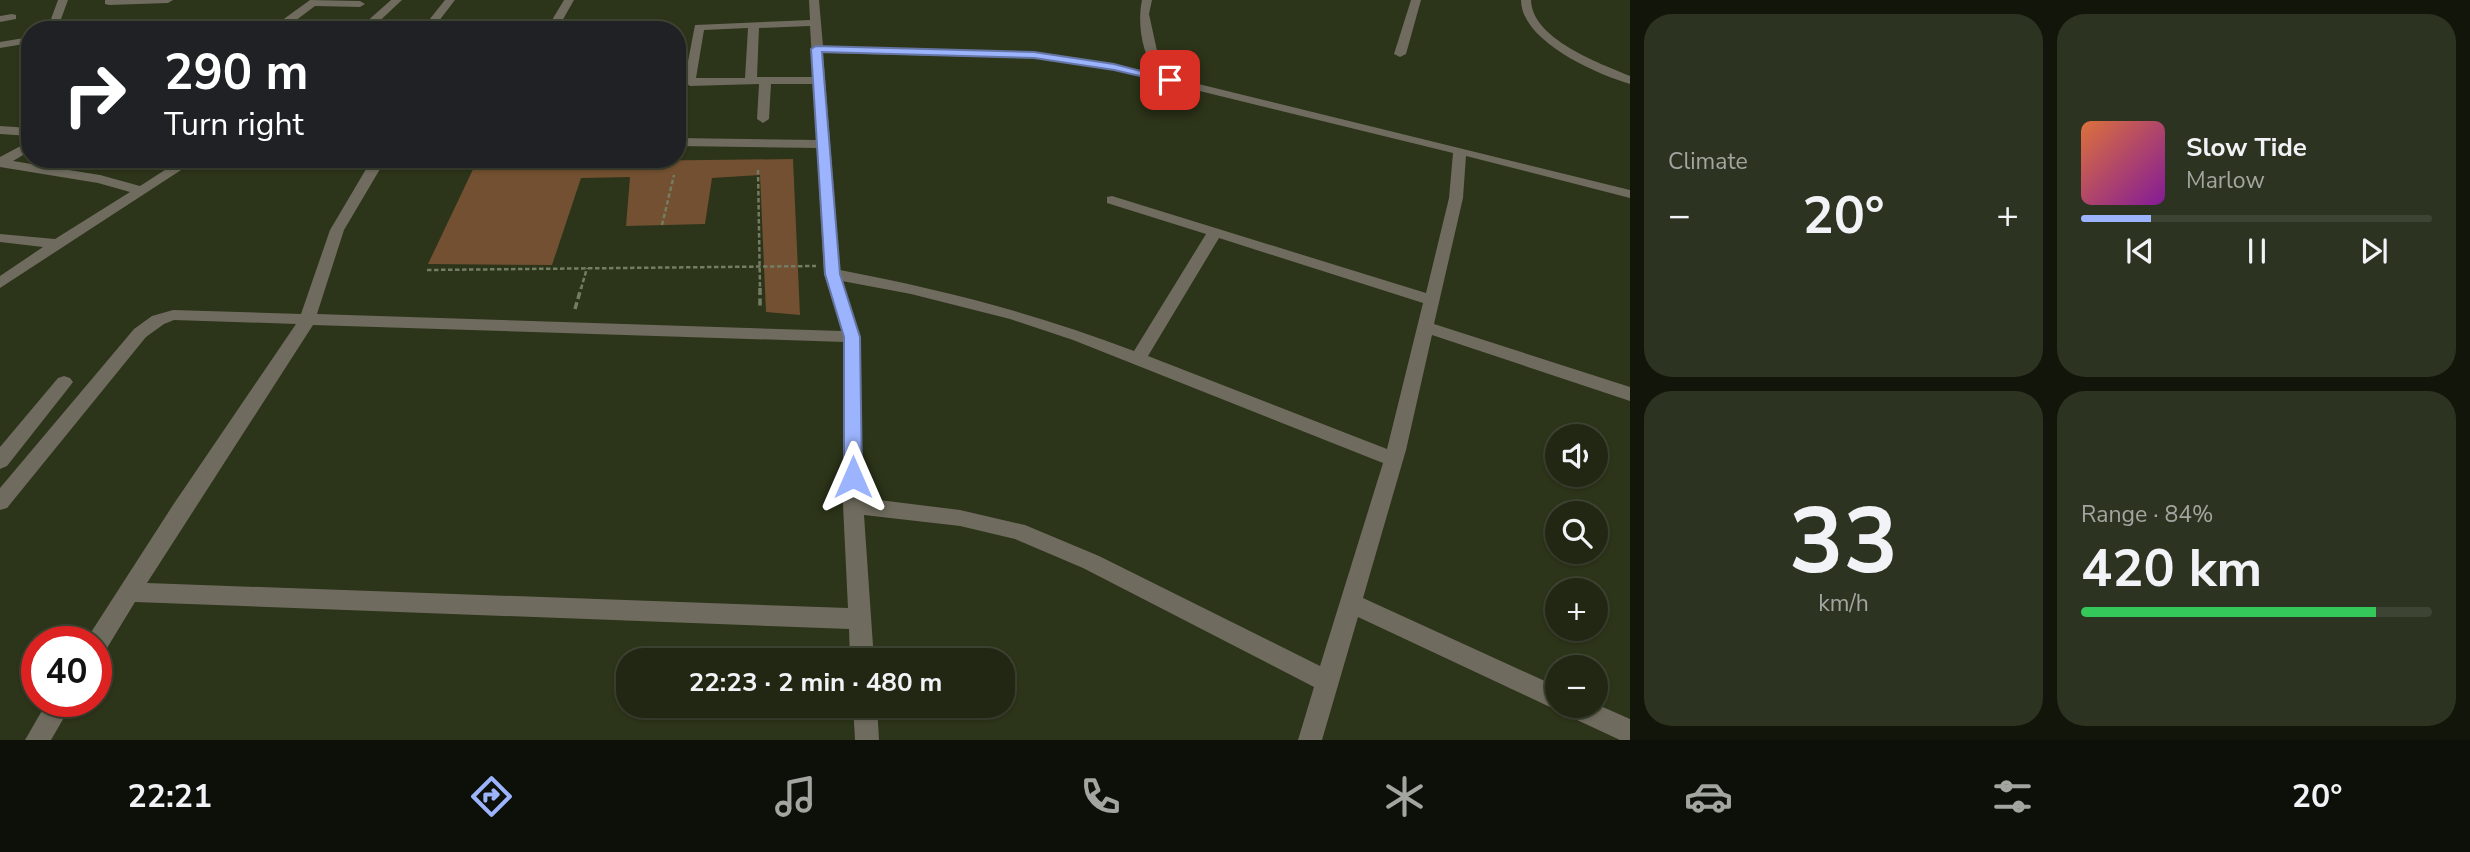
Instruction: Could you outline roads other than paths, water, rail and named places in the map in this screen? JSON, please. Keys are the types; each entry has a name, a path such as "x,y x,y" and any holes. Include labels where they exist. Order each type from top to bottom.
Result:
{"street":[{"path":"55,21 63,0"},
{"path":"108,3 164,0"},
{"path":"144,21 164,0"},
{"path":"373,21 397,0"},
{"path":"433,21 450,0"},
{"path":"556,21 569,0"},
{"path":"814,0 832,270 852,337 853,505 861,648"},
{"path":"1147,0 1144,14 1153,61 1170,80"},
{"path":"1400,54 1416,0"},
{"path":"1526,0 1527,15 1539,29 1572,54 1630,80"},
{"path":"289,21 315,1 359,4"},
{"path":"814,23 699,27 690,82 818,80"},
{"path":"751,81 754,25"},
{"path":"0,45 21,42"},
{"path":"816,49 1034,55 1114,67 1630,194"},
{"path":"763,119 765,81"},
{"path":"5,130 21,122"},
{"path":"686,142 822,144"},
{"path":"0,163 21,150"},
{"path":"1310,740 1394,459 1456,198 1460,150"},
{"path":"0,163 21,167"},
{"path":"27,168 100,179 141,191"},
{"path":"43,171 48,168"},
{"path":"0,283 178,168"},
{"path":"108,626 180,511 307,321 337,230 374,168"},
{"path":"1112,201 1432,300"},
{"path":"1138,359 1215,233"},
{"path":"0,238 58,244"},
{"path":"832,270 1014,315 1079,336 1394,459"},
{"path":"0,502 140,333 158,320 189,314 307,321 852,337"},
{"path":"1425,327 1630,394"},
{"path":"6,454 64,382"},
{"path":"6,454 44,450"},
{"path":"853,505 960,518 1018,531 1091,562 1327,681"},
{"path":"130,592 860,618"},
{"path":"1351,603 1545,693"},
{"path":"37,740 52,717"},
{"path":"866,718 867,740"},
{"path":"1599,718 1630,732"}]}
